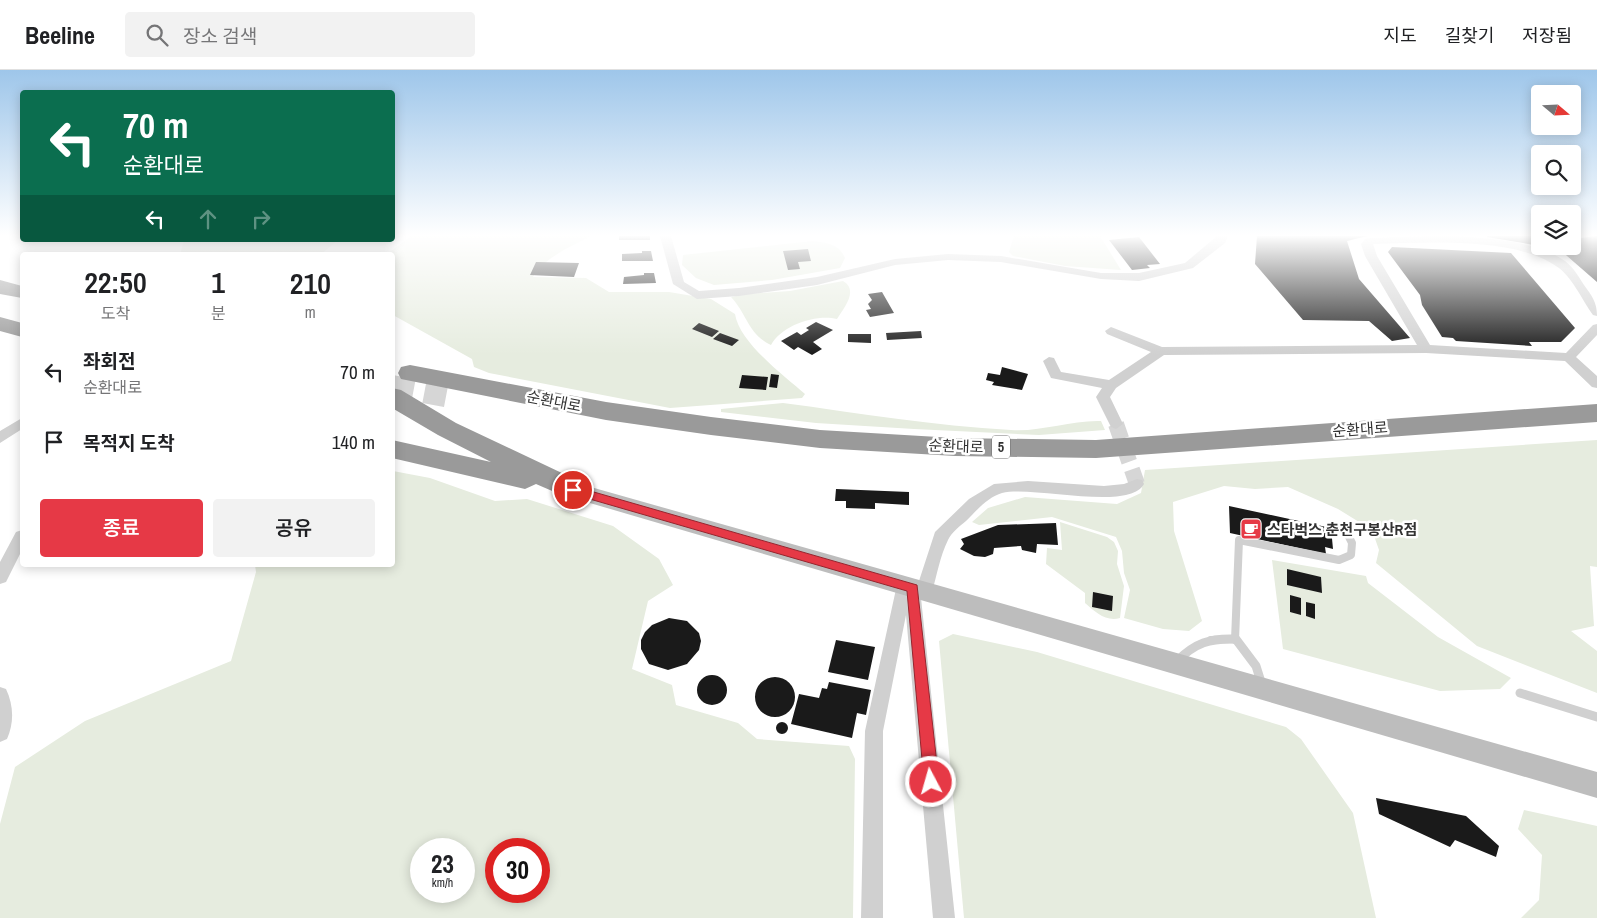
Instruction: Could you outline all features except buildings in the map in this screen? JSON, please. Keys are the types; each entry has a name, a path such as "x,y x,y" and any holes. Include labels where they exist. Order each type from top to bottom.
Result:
{"highway":[{"path":"0,288 20,292"},
{"path":"0,308 20,312"},
{"path":"0,324 20,329"},
{"name":"순환대로","path":"410,373 606,411 711,426 820,439 955,447 1096,448 1597,413"},
{"name":"순환대로","path":"450,397 704,442 823,456 965,464 1110,464 1597,430"},
{"path":"395,398 447,429 573,490"},
{"path":"395,450 573,490"}],"street":[{"path":"676,276 678,284 698,295 739,292 817,281 839,276"},
{"path":"1098,276 1145,276"},
{"path":"1383,276 1426,349"},
{"path":"1570,276 1597,312"},
{"path":"1569,357 1597,328"},
{"path":"1111,331 1161,351 1426,349 1569,357 1597,384"},
{"path":"1116,424 1103,397 1111,385 1161,351"},
{"path":"1049,361 1056,375 1111,385"},
{"path":"0,438 20,424"},
{"path":"872,918 871,864 874,731 913,588 940,536 974,503 999,488 1028,486 1104,492 1126,489 1137,484"},
{"path":"573,490 1597,785"},
{"path":"0,577 20,540"},
{"path":"913,588 944,918"},
{"path":"0,695 4,717 0,733"}],"lane":[{"path":"1264,690 1256,666 1235,638 1239,540 1338,560 1351,555 1352,544 1348,535"},
{"path":"1175,664 1186,651 1207,638 1235,638"},
{"path":"1520,693 1597,717"}],"shaded area":[{"path":"395,276 534,276 533,277 586,278 609,292 669,292 711,299 735,314 738,325 753,347 805,394 802,398 670,408 489,373 474,367 472,359 395,316"},
{"path":"693,276 797,276 772,280 714,285"},
{"path":"843,281 848,285 850,294 846,305 837,319 819,318 800,323 783,332 771,345 752,329 731,297 790,291"},
{"path":"783,403 925,422 1011,430 1101,421 1105,430 1039,435 816,423 721,412 721,409"},
{"path":"1597,440 1597,567 1590,566 1594,626 1571,631 1597,651 1597,693 1477,646 1376,563 1379,550 1372,530 1338,509 1288,487 1255,489 1224,486 1173,502 1174,531 1202,621 1189,631 1163,629 1124,618 1130,590 1124,573 1122,551 1116,537 1052,517 979,525 972,522 988,508 1025,497 1117,504 1141,493 1145,470"},
{"path":"395,471 430,478 495,501 527,499 613,526 659,559 673,585 648,601 632,669 672,685 676,705 738,723 757,739 849,746 855,759 853,918 0,918 0,824 15,767 85,721 231,661 256,572 255,567 395,567"},
{"path":"1060,522 1107,537 1114,542 1118,551 1117,564 1124,586 1120,618 1110,619 1097,613 1085,603 1085,593 1046,564 1047,548 1062,550"},
{"path":"1272,560 1366,576 1368,583 1438,637 1511,678 1500,689 1440,691 1283,649"},
{"path":"953,634 1037,652 1286,727 1301,739 1353,813 1376,918 964,918 939,641"},
{"path":"1524,810 1597,826 1597,918 1521,918 1539,900 1542,855 1518,829"}],"tunnel":[{"path":"395,387 450,397"},
{"path":"1116,424 1137,484"}],"place":[{"name":"스타벅스 춘천구봉산R점","path":"1251,529"}],"route":[{"path":"573,490 912,588 931,782"}]}
